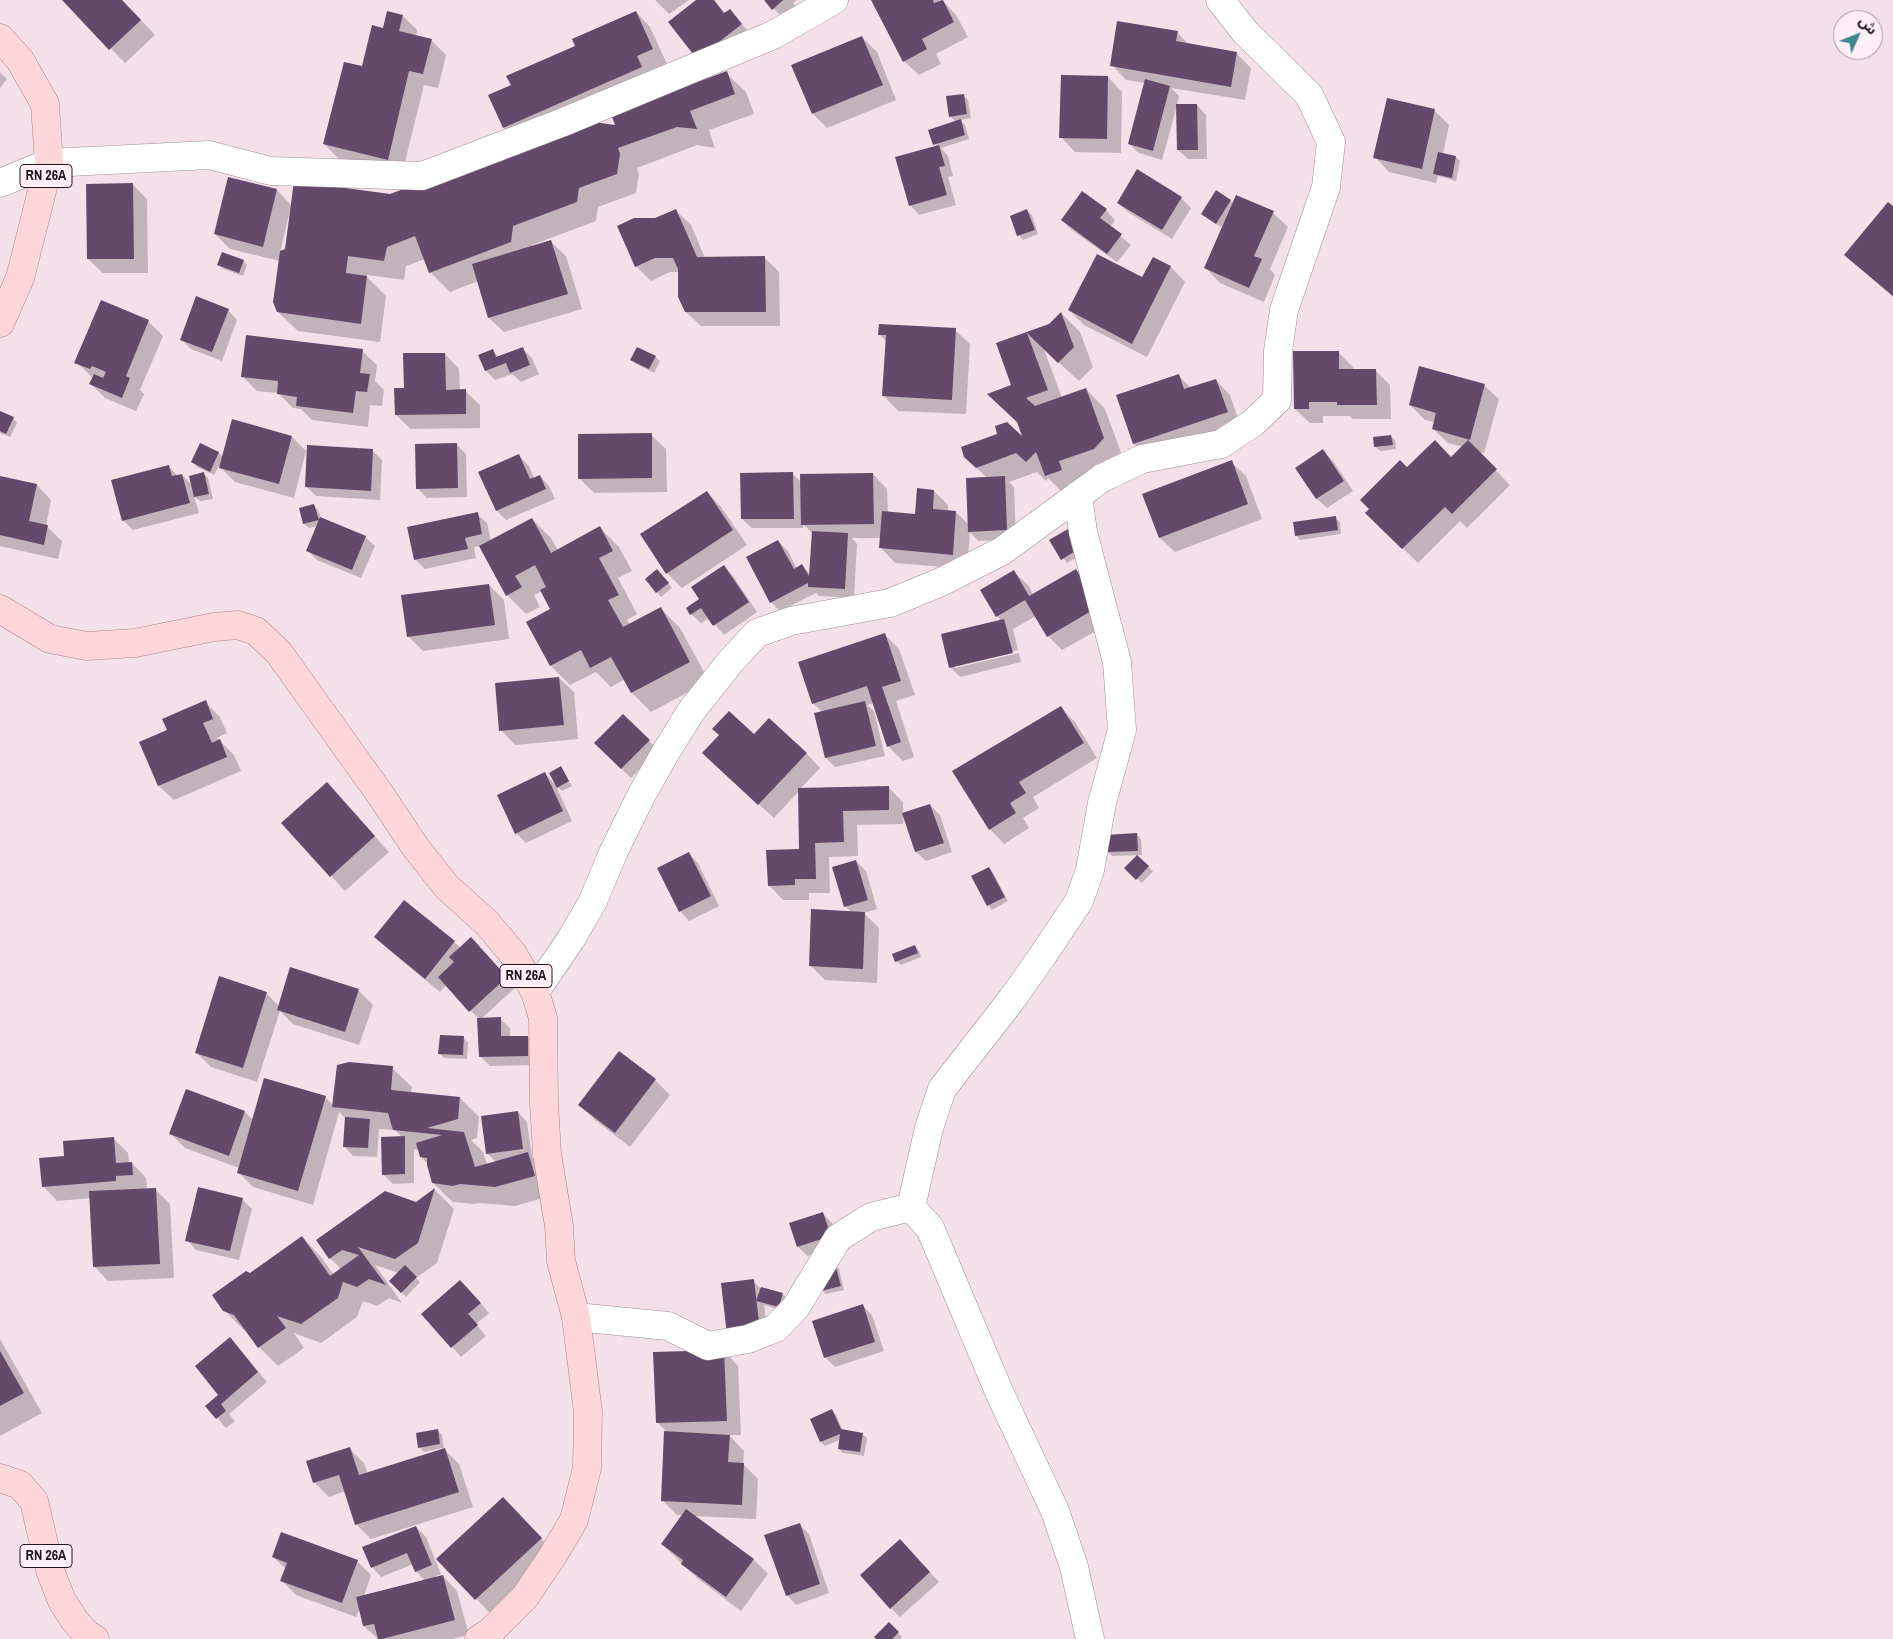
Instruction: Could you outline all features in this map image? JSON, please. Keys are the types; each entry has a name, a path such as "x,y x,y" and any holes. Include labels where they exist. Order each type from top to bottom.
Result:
{"main road":[{"name":"RN 26A","path":"0,38 20,60 45,104 49,163 20,278 0,323"},
{"name":"RN 26A","path":"0,609 50,639 87,646 135,643 214,627 238,625 256,631 279,653 380,794 416,848 447,887 486,923 513,954 535,992 543,1018 547,1154 559,1226 561,1262 576,1317 588,1412 587,1468 574,1520 524,1597 490,1632 479,1639"},
{"name":"RN 26A","path":"0,1478 20,1485 34,1501 50,1570 62,1601 75,1621 87,1634 95,1639"}],"street":[{"path":"0,182 49,163 209,155 271,171 422,176 561,123 773,35 834,0"},
{"path":"535,992 572,939 593,901 613,853 667,750 698,703 731,660 757,633 791,620 890,603 941,582 1002,551 1102,478 1142,459 1221,444 1253,423 1277,400 1278,351 1284,310 1326,187 1331,142 1309,95 1245,32 1220,0"},
{"path":"911,1207 929,1128 942,1089 1012,999 1047,950 1079,901 1090,870 1102,803 1122,730 1117,662 1082,532 1078,495"},
{"path":"576,1317 668,1326 708,1346 748,1339 776,1328 796,1307 838,1238 871,1217 911,1207"},
{"path":"911,1207 930,1228 1000,1394 1056,1510 1074,1567 1090,1639"}],"building":[{"path":"62,0 122,0 141,20 109,50"},
{"path":"696,0 714,0 724,13 730,9 742,24 697,59 668,22"},
{"path":"764,0 783,0 772,10"},
{"path":"871,0 933,0 934,3 943,0 954,22 922,39 927,49 903,62"},
{"path":"387,11 403,15 399,31 432,39 423,74 409,71 388,160 323,144 344,62 362,66 372,25 383,28"},
{"path":"636,11 653,49 637,56 642,67 503,128 488,95 511,85 506,76 575,46 572,39"},
{"path":"1117,21 1178,31 1176,41 1237,52 1231,87 1110,66"},
{"path":"862,36 883,85 812,114 791,65"},
{"path":"727,71 735,94 690,111 697,129 677,127 618,148 620,154 617,174 579,188 577,202 513,226 511,242 429,273 415,236 387,247 384,261 348,256 346,273 367,276 361,324 277,312 273,302 280,251 285,249 294,181 390,194 586,121 615,125 611,114"},
{"path":"1061,75 1108,76 1107,139 1059,138"},
{"path":"1145,79 1170,86 1153,151 1128,144"},
{"path":"964,94 967,114 949,117 946,96"},
{"path":"1387,98 1435,109 1422,169 1373,158"},
{"path":"1176,104 1197,104 1198,150 1177,150"},
{"path":"961,119 965,135 933,145 928,130"},
{"path":"939,145 945,166 939,167 947,195 909,206 895,157"},
{"path":"1438,152 1456,156 1452,178 1433,174"},
{"path":"1137,169 1182,197 1162,230 1117,203"},
{"path":"228,177 277,189 263,247 214,234"},
{"path":"133,183 134,259 87,259 86,184"},
{"path":"1216,190 1231,200 1216,224 1201,214"},
{"path":"1082,191 1107,209 1100,218 1122,234 1107,254 1061,220"},
{"path":"1236,195 1274,211 1254,256 1262,259 1249,288 1204,268"},
{"path":"1888,202 1893,206 1893,296 1844,255"},
{"path":"676,209 697,257 765,256 766,312 685,312 678,297 678,269 673,258 655,258 635,267 617,226 634,218 655,218"},
{"path":"1027,209 1035,230 1017,236 1010,216"},
{"path":"551,240 568,294 488,318 472,264"},
{"path":"222,252 244,260 239,273 217,265"},
{"path":"1097,254 1142,277 1153,257 1171,266 1132,344 1068,310"},
{"path":"196,296 229,309 212,352 180,340"},
{"path":"101,300 149,320 126,376 130,378 122,398 89,384 94,374 103,378 106,372 92,366 90,369 74,363"},
{"path":"1061,312 1074,347 1058,363 1027,333 1048,390 1026,398 1035,406 1086,388 1104,438 1094,449 1059,461 1062,470 1045,476 1036,452 1026,462 1016,453 976,468 964,457 961,447 997,434 995,426 1007,422 1022,436 1017,422 987,394 1011,385 996,343 1049,324"},
{"path":"879,324 956,328 952,400 882,396 886,335 878,335"},
{"path":"246,335 363,349 360,373 370,374 367,392 356,391 353,413 296,406 297,397 277,394 278,381 241,377"},
{"path":"523,347 530,365 510,373 506,363 485,371 478,355 493,349 496,357"},
{"path":"637,347 656,356 649,369 630,360"},
{"path":"1293,351 1339,351 1339,369 1376,369 1377,405 1337,405 1337,402 1309,402 1309,409 1294,409"},
{"path":"403,353 445,353 446,390 466,389 466,414 395,415 394,388 404,388"},
{"path":"1419,366 1485,384 1470,440 1432,429 1436,413 1409,405"},
{"path":"1179,374 1184,389 1216,379 1228,412 1133,444 1116,395"},
{"path":"0,411 14,417 6,434 0,431"},
{"path":"232,419 292,436 279,484 219,468"},
{"path":"652,433 652,478 578,479 578,434"},
{"path":"1391,435 1393,445 1374,447 1373,437"},
{"path":"1435,440 1451,457 1468,440 1497,469 1452,514 1445,507 1402,549 1365,513 1369,509 1360,500 1400,460 1407,467"},
{"path":"200,443 219,452 210,472 191,462"},
{"path":"457,443 458,488 416,489 415,444"},
{"path":"307,445 373,449 371,491 305,487"},
{"path":"1323,449 1344,481 1316,499 1295,468"},
{"path":"519,454 530,479 540,475 546,489 496,511 478,472"},
{"path":"1232,460 1248,504 1159,538 1142,494"},
{"path":"169,465 172,476 182,474 190,503 122,521 111,480"},
{"path":"204,472 209,494 194,497 189,476"},
{"path":"793,472 794,519 741,519 740,473"},
{"path":"873,473 874,524 801,525 800,474"},
{"path":"0,476 37,484 29,521 48,525 44,545 0,535"},
{"path":"1005,476 1007,530 968,532 966,478"},
{"path":"917,488 934,490 933,509 956,511 953,555 879,548 882,511 915,514"},
{"path":"707,491 733,530 666,574 640,534"},
{"path":"314,504 319,520 303,524 299,508"},
{"path":"478,512 482,534 465,538 468,549 414,560 407,527"},
{"path":"1336,516 1338,530 1295,536 1293,522"},
{"path":"320,517 366,536 352,570 306,551"},
{"path":"532,518 551,553 600,526 613,551 599,558 619,595 608,600 623,627 661,607 690,662 631,693 611,657 590,668 581,650 550,666 526,622 550,609 540,590 546,587 535,565 515,576 522,587 506,596 479,546"},
{"path":"1068,529 1080,548 1061,560 1049,540"},
{"path":"812,531 848,533 845,589 808,587 808,583 770,603 746,557 778,540 794,569 802,564 809,576"},
{"path":"724,565 749,602 713,626 701,608 690,615 686,608 699,599 691,587"},
{"path":"657,569 669,583 656,593 645,579"},
{"path":"1076,569 1098,607 1047,637 1025,600 996,617 980,590 1014,570 1029,596"},
{"path":"489,584 495,625 407,637 401,595"},
{"path":"1004,619 1013,653 949,668 941,634"},
{"path":"885,633 901,681 882,687 901,742 887,747 867,686 812,704 798,662"},
{"path":"559,677 564,725 499,731 495,683"},
{"path":"206,700 213,719 203,723 212,743 220,739 227,757 158,786 139,742 167,730 162,719"},
{"path":"865,701 876,746 825,758 814,713"},
{"path":"1061,706 1084,743 1019,782 1026,793 1010,803 1016,813 989,830 952,771"},
{"path":"729,711 754,734 769,718 807,753 758,805 702,753 719,735 712,729"},
{"path":"623,714 650,740 621,769 594,743"},
{"path":"561,766 569,781 557,788 549,773"},
{"path":"545,772 563,811 515,834 497,795"},
{"path":"327,782 375,836 330,877 281,823"},
{"path":"889,786 889,810 843,811 844,842 815,843 816,879 795,879 795,885 768,886 766,850 799,849 798,788"},
{"path":"930,804 944,843 915,852 902,813"},
{"path":"1137,833 1138,851 1107,852 1106,835"},
{"path":"689,852 711,896 679,912 657,868"},
{"path":"1137,855 1149,866 1136,880 1124,868"},
{"path":"856,860 868,900 844,907 832,867"},
{"path":"989,867 1005,897 987,906 971,876"},
{"path":"404,900 455,941 425,979 374,937"},
{"path":"811,909 865,912 863,969 809,966"},
{"path":"471,937 507,977 469,1012 438,977 454,962 449,957"},
{"path":"915,945 918,953 895,962 892,954"},
{"path":"290,967 359,989 345,1032 277,1010"},
{"path":"219,976 267,992 243,1068 195,1053"},
{"path":"501,1017 501,1036 528,1036 528,1056 479,1057 477,1018"},
{"path":"440,1035 464,1036 463,1055 438,1054"},
{"path":"619,1051 656,1079 615,1133 578,1105"},
{"path":"349,1062 393,1066 391,1090 460,1097 458,1119 427,1128 464,1132 475,1167 528,1152 535,1176 495,1187 460,1184 453,1186 432,1183 427,1158 420,1157 416,1143 442,1135 393,1130 388,1113 332,1107 337,1065"},
{"path":"264,1078 326,1096 298,1191 237,1173"},
{"path":"186,1089 245,1111 229,1156 169,1134"},
{"path":"518,1111 523,1149 486,1154 481,1116"},
{"path":"345,1117 370,1119 368,1148 343,1147"},
{"path":"405,1136 405,1174 382,1175 381,1137"},
{"path":"114,1137 116,1163 132,1162 133,1175 116,1176 116,1181 42,1187 39,1158 64,1156 63,1141"},
{"path":"198,1187 243,1198 230,1251 185,1241"},
{"path":"156,1188 160,1264 93,1267 89,1191"},
{"path":"435,1188 418,1243 395,1259 358,1247 386,1285 369,1279 357,1287 343,1282 338,1298 301,1324 277,1316 286,1328 258,1348 234,1315 223,1311 212,1295 246,1271 250,1273 302,1236 330,1276 359,1255 342,1250 329,1259 316,1240 385,1191 416,1202"},
{"path":"823,1212 831,1236 797,1247 789,1223"},
{"path":"835,1264 841,1286 821,1291"},
{"path":"405,1265 417,1277 401,1293 389,1281"},
{"path":"754,1279 760,1331 727,1335 721,1283"},
{"path":"460,1280 481,1303 468,1314 478,1325 451,1348 421,1314"},
{"path":"761,1287 783,1293 779,1307 756,1301"},
{"path":"863,1304 875,1342 824,1358 812,1321"},
{"path":"230,1337 258,1372 221,1404 226,1411 216,1419 205,1406 218,1395 195,1366"},
{"path":"724,1350 727,1421 656,1423 653,1352"},
{"path":"0,1351 24,1393 0,1406"},
{"path":"832,1409 841,1429 863,1433 860,1452 838,1449 840,1434 820,1442 810,1419"},
{"path":"438,1429 440,1444 418,1448 416,1433"},
{"path":"664,1431 730,1435 728,1462 744,1463 742,1505 661,1501"},
{"path":"350,1447 359,1475 445,1448 459,1492 355,1525 339,1475 313,1483 306,1461"},
{"path":"503,1497 542,1538 475,1600 436,1559"},
{"path":"686,1509 754,1559 726,1597 681,1564 683,1560 661,1544"},
{"path":"800,1523 820,1584 786,1596 764,1535"},
{"path":"416,1526 432,1565 415,1572 407,1553 371,1568 362,1547"},
{"path":"281,1532 358,1560 342,1603 280,1581 287,1563 272,1557"},
{"path":"900,1539 930,1572 890,1609 860,1575"},
{"path":"443,1575 455,1620 382,1639 378,1639 374,1624 363,1626 356,1597"},
{"path":"889,1622 899,1632 892,1639 876,1639 874,1637"}]}
